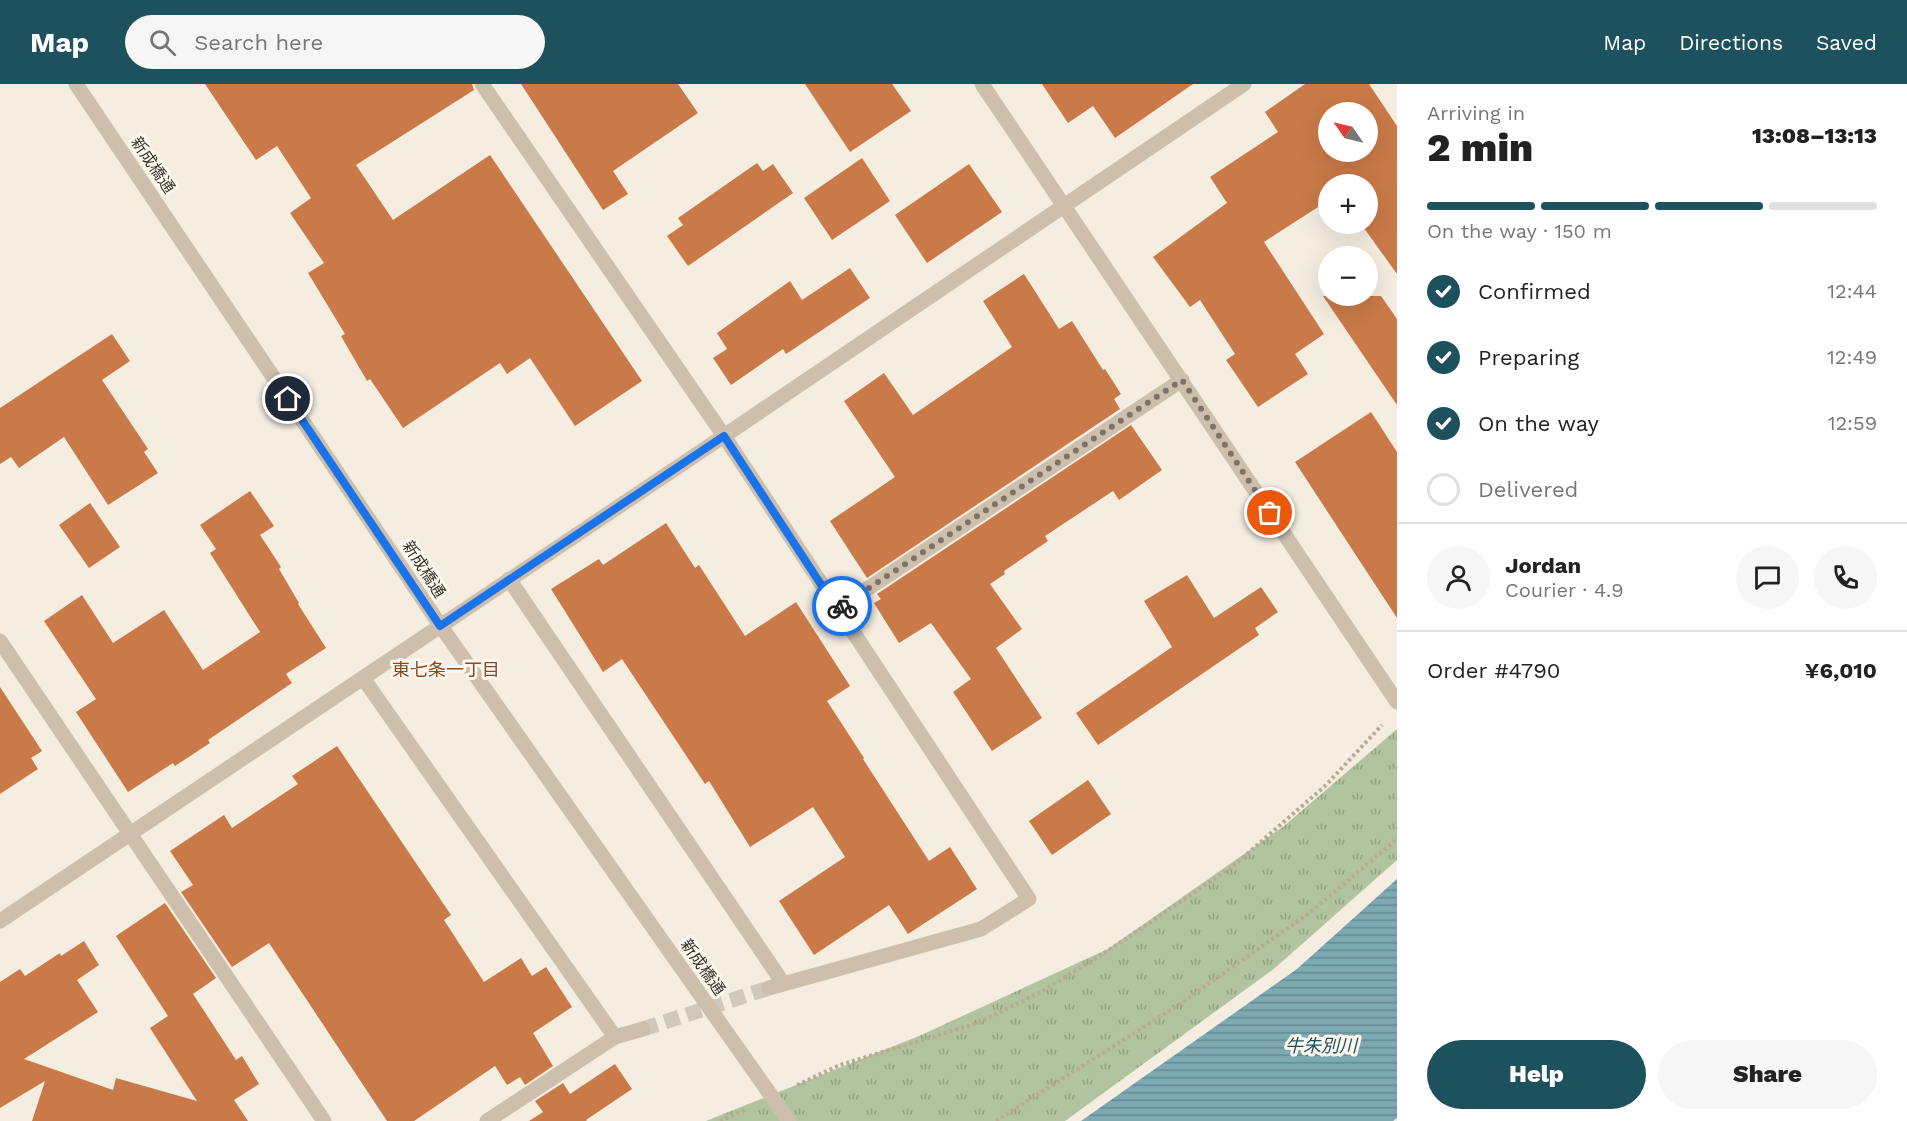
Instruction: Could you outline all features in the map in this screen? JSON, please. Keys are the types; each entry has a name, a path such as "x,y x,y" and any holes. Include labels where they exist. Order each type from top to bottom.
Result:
{"street":[{"name":"新成橋通","path":"76,84 440,626 789,1121"},
{"path":"482,84 724,436 1029,899 981,929 776,986 509,579"},
{"path":"982,84 1397,702"},
{"path":"0,921 1244,84"},
{"path":"837,609 1182,380"},
{"path":"0,641 324,1121"},
{"path":"363,678 615,1036"},
{"path":"487,1121 615,1036 643,1029"}],"path":[{"path":"776,1101 840,1065 978,1023 1039,993 1109,950 1232,867 1324,786 1383,724"},
{"path":"996,1121 1183,1002 1294,924 1397,839"}],"green space":[{"path":"1397,729 1397,860 1275,968 1065,1121 706,1121 919,1036 1108,949 1284,826"}],"water":[{"name":"牛朱別川","path":"1397,879 1397,1118 1393,1121 1081,1121 1297,969"}],"building":[{"path":"205,84 472,84 474,90 356,165 393,220 490,155 642,381 575,426 530,358 507,374 500,363 403,428 370,379 367,381 341,336 345,334 308,273 324,263 290,213 311,198 277,146 256,160"},
{"path":"521,84 678,84 698,113 613,171 628,194 603,210"},
{"path":"805,84 892,84 911,111 850,152"},
{"path":"1042,84 1193,84 1115,138 1093,106 1068,123"},
{"path":"1305,84 1369,84 1397,126 1397,274 1368,234 1378,234 1378,174 1318,174 1318,207 1264,242 1324,334 1295,354 1308,374 1258,407 1226,360 1235,354 1200,300 1190,307 1153,257 1227,203 1210,177 1278,132 1265,112"},
{"path":"862,158 890,201 832,240 804,198"},
{"path":"757,163 763,171 773,164 793,193 688,266 667,236 683,225 678,218"},
{"path":"969,164 1002,212 927,263 895,215"},
{"path":"850,268 870,298 786,354 783,349 731,385 713,358 727,349 717,333 790,281 802,300"},
{"path":"1024,274 1059,329 1072,321 1121,394 1114,399 1120,409 867,578 830,521 895,477 844,401 884,373 913,415 1012,347 983,301"},
{"path":"1378,296 1381,296 1397,319 1397,405 1330,306 1378,306"},
{"path":"112,334 130,361 102,380 148,449 144,452 158,473 108,505 64,437 19,468 11,457 0,464 0,408"},
{"path":"1371,412 1397,452 1397,618 1295,462"},
{"path":"1131,425 1162,470 1119,500 1113,491 1045,536 1048,541 1004,571 1005,574 990,584 1022,629 996,648 1042,718 992,751 953,692 971,679 931,623 899,643 874,603 881,599 877,594"},
{"path":"250,491 274,526 260,535 281,567 279,569 298,604 326,648 286,674 292,683 208,740 210,743 175,766 173,763 128,792 76,712 96,699 44,621 82,595 113,643 164,610 203,670 260,632 210,553 216,549 200,525"},
{"path":"90,503 120,547 89,568 59,525"},
{"path":"666,523 695,568 699,565 745,636 796,602 850,686 827,701 863,759 929,861 950,847 977,889 908,934 889,905 814,955 779,901 845,857 813,807 750,847 709,781 705,784 622,659 603,672 551,589 599,559 603,565"},
{"path":"1187,575 1214,618 1261,587 1278,612 1255,628 1259,635 1098,745 1076,713 1172,647 1144,601"},
{"path":"0,687 42,751 31,758 38,769 0,794"},
{"path":"337,746 451,915 444,920 484,982 521,958 532,976 546,967 572,1007 533,1033 553,1066 525,1085 520,1077 507,1085 495,1066 414,1121 387,1121 269,943 232,967 181,892 193,885 170,851 224,815 232,828 298,784 292,776"},
{"path":"1088,780 1111,814 1052,855 1029,821"},
{"path":"165,903 216,978 193,994 236,1060 242,1056 259,1084 234,1100 248,1121 32,1121 45,1081 0,1108 0,982 20,969 25,976 60,953 61,956 84,941 99,965 77,980 98,1012 24,1059 113,1090 116,1078 197,1101 150,1028 168,1016 116,936"},
{"path":"615,1064 632,1089 587,1121 529,1121 543,1112 535,1101 563,1083 570,1094"}],"tunnel":[{"path":"643,1029 769,988"}],"way so far":[{"path":"842,606 1182,380 1270,513"}],"district":[{"name":"東七条一丁目","path":"446,669"}],"route":[{"path":"288,399 440,626 724,436 837,609 842,606"}]}
